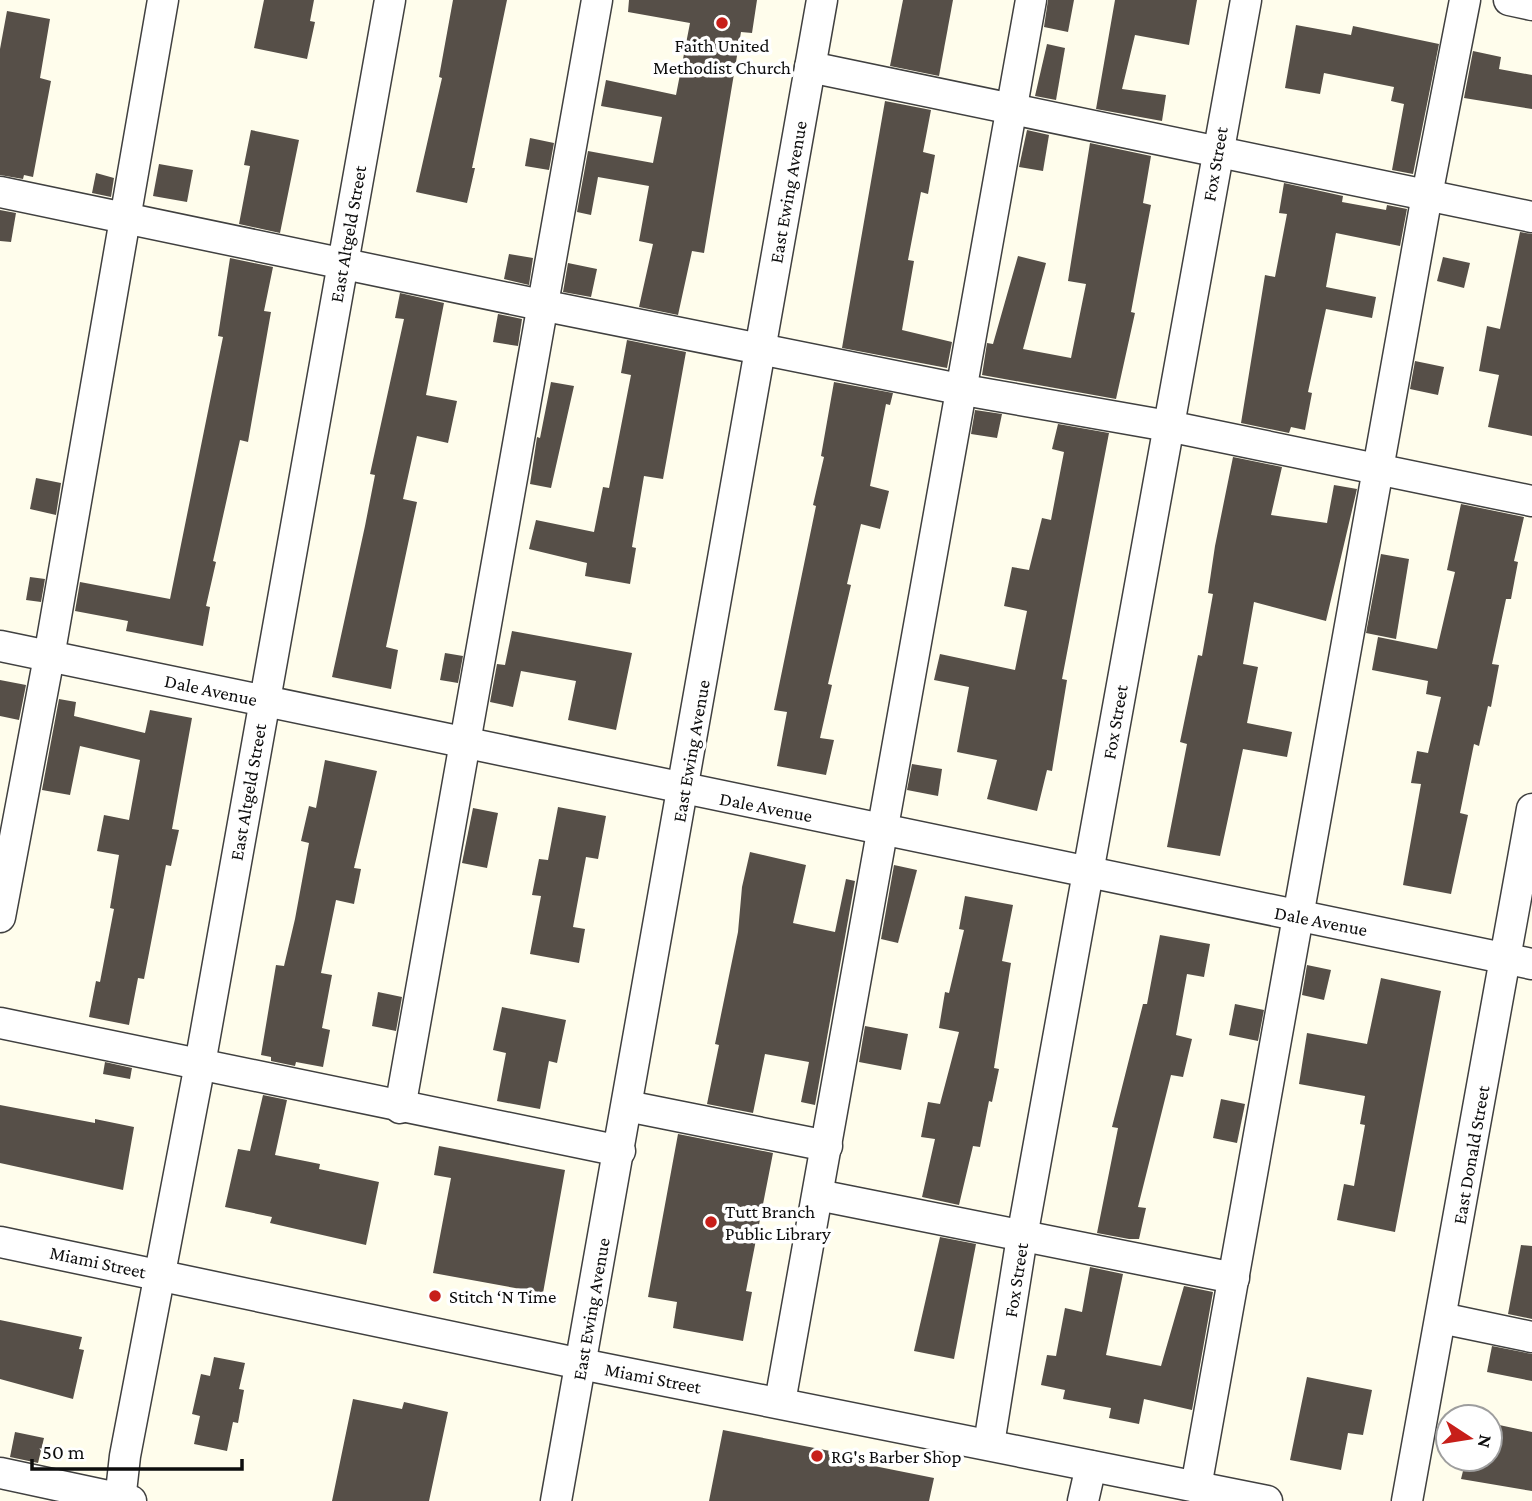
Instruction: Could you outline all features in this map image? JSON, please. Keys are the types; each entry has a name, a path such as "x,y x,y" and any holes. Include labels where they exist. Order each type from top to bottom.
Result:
{"street":[{"path":"0,917 49,657 163,0"},
{"name":"East Altgeld Street","path":"124,1500 125,1456 200,1065 390,0"},
{"path":"400,1108 597,0"},
{"name":"East Ewing Avenue","path":"556,1501 822,0"},
{"path":"780,1402 881,830 964,390 1031,0"},
{"name":"Fox Street","path":"989,1444 1023,1237 1246,0"},
{"path":"1196,1487 1377,469 1465,0"},
{"path":"1509,0 1532,5"},
{"path":"810,67 1532,217"},
{"path":"0,192 541,305 761,347 964,390 1168,426 1532,501"},
{"name":"Dale Avenue","path":"0,646 684,790 1519,961"},
{"name":"East Donald Street","path":"1408,1501 1441,1318 1519,961 1532,809"},
{"path":"0,1023 400,1108 620,1151"},
{"path":"627,1106 827,1146"},
{"path":"818,1195 1234,1278"},
{"name":"Miami Street","path":"0,1241 582,1364 1267,1501"},
{"path":"1441,1318 1532,1337"},
{"path":"1083,1501 1091,1466"},
{"path":"0,1473 124,1500"}],"building":[{"path":"264,0 314,0 310,21 315,22 307,59 254,48"},
{"path":"453,0 507,0 467,203 416,192 442,78 439,77"},
{"path":"629,0 757,0 752,33 741,32 704,253 692,251 678,315 639,307 653,244 639,241 649,186 598,177 591,215 577,212 588,151 653,163 662,117 601,106 606,80 676,95 690,23 628,12"},
{"path":"903,0 953,0 939,76 890,66"},
{"path":"1048,0 1074,0 1068,32 1044,27"},
{"path":"1115,0 1197,0 1189,45 1135,35 1122,89 1166,95 1162,121 1096,109"},
{"path":"7,11 50,19 40,78 51,81 33,177 24,175 23,179 0,175 0,49"},
{"path":"1296,25 1351,35 1353,26 1439,44 1413,174 1392,170 1404,104 1391,101 1394,87 1324,73 1320,94 1285,88"},
{"path":"1047,44 1065,48 1056,100 1035,96"},
{"path":"1473,51 1501,57 1499,69 1532,75 1532,109 1464,98"},
{"path":"885,101 931,110 923,152 935,155 928,194 921,192 908,260 914,261 902,330 952,342 947,368 842,348"},
{"path":"251,130 299,140 280,233 239,224 250,166 244,165"},
{"path":"1027,130 1049,135 1043,171 1019,167"},
{"path":"530,138 554,143 549,170 525,166"},
{"path":"1090,143 1151,156 1143,203 1151,205 1131,312 1135,313 1116,399 982,375 987,343 993,344 1018,256 1046,263 1023,349 1071,358 1086,284 1068,281"},
{"path":"159,164 193,170 187,202 153,196"},
{"path":"96,173 114,178 111,197 92,193"},
{"path":"1284,183 1343,196 1342,202 1386,210 1387,205 1407,209 1400,246 1336,233 1326,287 1376,297 1372,318 1326,309 1308,392 1312,393 1305,430 1291,427 1289,433 1241,423 1265,275 1275,277 1287,214 1279,213"},
{"path":"0,210 16,213 11,242 0,241"},
{"path":"1520,232 1532,234 1532,436 1488,427 1499,375 1479,371 1487,326 1500,329"},
{"path":"509,254 533,258 529,285 504,279"},
{"path":"1443,257 1470,263 1464,288 1437,281"},
{"path":"230,258 273,267 264,311 271,312 248,442 240,440 213,561 216,562 206,606 210,607 203,646 126,631 128,621 75,611 80,582 170,599 223,337 218,336"},
{"path":"568,263 597,269 591,297 563,292"},
{"path":"400,293 444,303 426,395 457,401 448,443 417,436 403,499 417,502 386,647 398,650 391,689 332,677 375,475 370,474 404,319 395,318"},
{"path":"498,314 522,319 518,346 493,342"},
{"path":"627,340 686,352 663,479 644,476 632,547 636,548 630,584 585,576 587,563 529,549 536,520 594,532 603,487 609,488 631,375 621,373"},
{"path":"1415,361 1444,367 1438,395 1410,389"},
{"path":"551,382 574,386 551,488 530,484 537,437 540,438"},
{"path":"834,382 893,393 890,405 886,404 870,486 889,491 880,529 861,524 847,584 851,585 828,684 832,685 820,738 834,740 826,775 777,766 787,712 774,710 816,506 813,505 824,457 821,456"},
{"path":"975,410 1002,414 997,438 971,434"},
{"path":"1058,424 1109,433 1062,679 1067,680 1052,771 1047,770 1037,811 987,799 997,760 957,752 969,687 934,680 940,654 1015,670 1027,611 1004,606 1012,567 1029,570 1042,518 1051,520 1064,452 1052,449"},
{"path":"1233,457 1282,467 1271,515 1327,523 1334,485 1357,489 1326,621 1254,602 1243,664 1258,667 1247,723 1292,732 1287,757 1243,749 1220,856 1167,847 1187,744 1180,742 1198,655 1202,656 1213,594 1208,593 1215,546"},
{"path":"36,478 61,483 56,515 30,509"},
{"path":"1461,504 1524,517 1514,561 1518,562 1511,599 1506,599 1492,664 1499,665 1491,707 1488,706 1479,746 1474,744 1460,813 1468,815 1451,894 1403,885 1421,784 1411,783 1417,751 1428,753 1441,697 1426,694 1428,681 1372,670 1378,637 1437,649 1455,572 1447,570"},
{"path":"1381,554 1409,559 1396,639 1366,633"},
{"path":"30,577 45,579 41,602 26,600"},
{"path":"512,631 632,653 616,730 568,720 576,681 521,671 513,707 490,702 497,664 505,665"},
{"path":"445,653 463,656 458,683 440,680"},
{"path":"0,680 26,685 19,720 0,716"},
{"path":"59,699 76,702 74,716 145,733 150,710 192,718 172,829 179,830 171,866 166,865 144,979 138,978 129,1025 89,1017 96,981 100,982 114,909 110,908 119,855 97,851 104,815 129,820 140,760 80,746 70,795 42,790"},
{"path":"325,760 377,771 354,868 361,869 354,904 336,900 321,973 332,975 322,1028 330,1030 323,1067 296,1062 295,1066 271,1061 271,1057 261,1055 276,965 284,966 295,919 309,843 301,841 309,806 316,808"},
{"path":"912,764 942,769 938,796 907,790"},
{"path":"558,807 606,816 598,859 586,857 573,927 585,929 579,963 530,954 541,896 532,895 539,859 548,860"},
{"path":"473,808 498,813 487,868 462,863"},
{"path":"750,852 806,865 793,923 835,932 846,879 855,881 815,1105 801,1102 809,1062 765,1054 753,1113 707,1104 719,1045 715,1044 738,932 742,887"},
{"path":"894,865 917,870 898,943 881,939"},
{"path":"965,896 1013,905 1002,961 1011,963 994,1068 999,1069 992,1102 989,1101 980,1147 973,1146 959,1205 922,1197 935,1139 921,1137 928,1102 940,1104 959,1032 939,1028 945,992 949,993 964,930 959,929"},
{"path":"1160,935 1210,944 1204,977 1187,974 1176,1035 1192,1039 1183,1077 1171,1075 1138,1207 1146,1208 1139,1239 1129,1239 1097,1233 1118,1128 1112,1127 1143,1004 1147,1004"},
{"path":"1307,965 1331,970 1324,1000 1302,995"},
{"path":"1381,978 1441,991 1395,1232 1337,1220 1344,1184 1354,1186 1365,1125 1360,1124 1365,1096 1299,1084 1307,1033 1367,1044"},
{"path":"378,992 402,997 396,1031 372,1026"},
{"path":"1235,1004 1264,1010 1258,1041 1229,1035"},
{"path":"502,1007 566,1020 557,1063 549,1061 540,1109 497,1101 506,1053 493,1050"},
{"path":"865,1026 908,1034 901,1070 859,1062"},
{"path":"105,1062 132,1068 130,1079 103,1074"},
{"path":"263,1095 287,1100 275,1155 320,1164 319,1169 379,1182 366,1245 270,1223 272,1217 225,1207 238,1149 250,1151"},
{"path":"1221,1099 1245,1104 1237,1143 1213,1138"},
{"path":"0,1105 95,1123 95,1119 134,1127 123,1190 0,1163"},
{"name":"Tutt Branch Public Library","path":"678,1134 773,1153 746,1291 752,1292 743,1341 673,1328 677,1302 648,1297"},
{"path":"439,1146 565,1170 543,1293 433,1273 451,1178 434,1175"},
{"path":"940,1237 976,1244 954,1359 914,1351"},
{"path":"1521,1245 1532,1246 1532,1319 1508,1314"},
{"path":"1090,1267 1123,1274 1106,1355 1161,1366 1184,1286 1213,1292 1192,1410 1144,1399 1139,1424 1109,1418 1111,1408 1063,1399 1065,1390 1041,1385 1047,1355 1056,1356 1065,1308 1082,1312"},
{"path":"0,1320 82,1337 79,1349 84,1350 73,1399 0,1379"},
{"path":"1492,1346 1532,1354 1532,1381 1487,1372"},
{"path":"214,1357 245,1363 239,1389 244,1390 238,1423 233,1422 227,1451 194,1444 200,1416 192,1414 201,1374 210,1376"},
{"path":"1307,1377 1372,1390 1363,1435 1348,1433 1341,1470 1290,1460"},
{"path":"353,1399 402,1409 404,1402 448,1412 429,1501 332,1501"},
{"path":"1504,1426 1532,1432 1532,1491 1461,1479 1462,1473 1504,1473"},
{"path":"723,1430 830,1451 829,1457 934,1478 929,1501 709,1501"},
{"path":"15,1432 44,1438 38,1463 10,1457"}],"place":[{"name":"Faith United Methodist Church","path":"722,23"},
{"name":"Tutt Branch Public Library","path":"711,1222"},
{"name":"Stitch ‘N Time","path":"435,1296"},
{"name":"RG's Barber Shop","path":"817,1456"}]}
